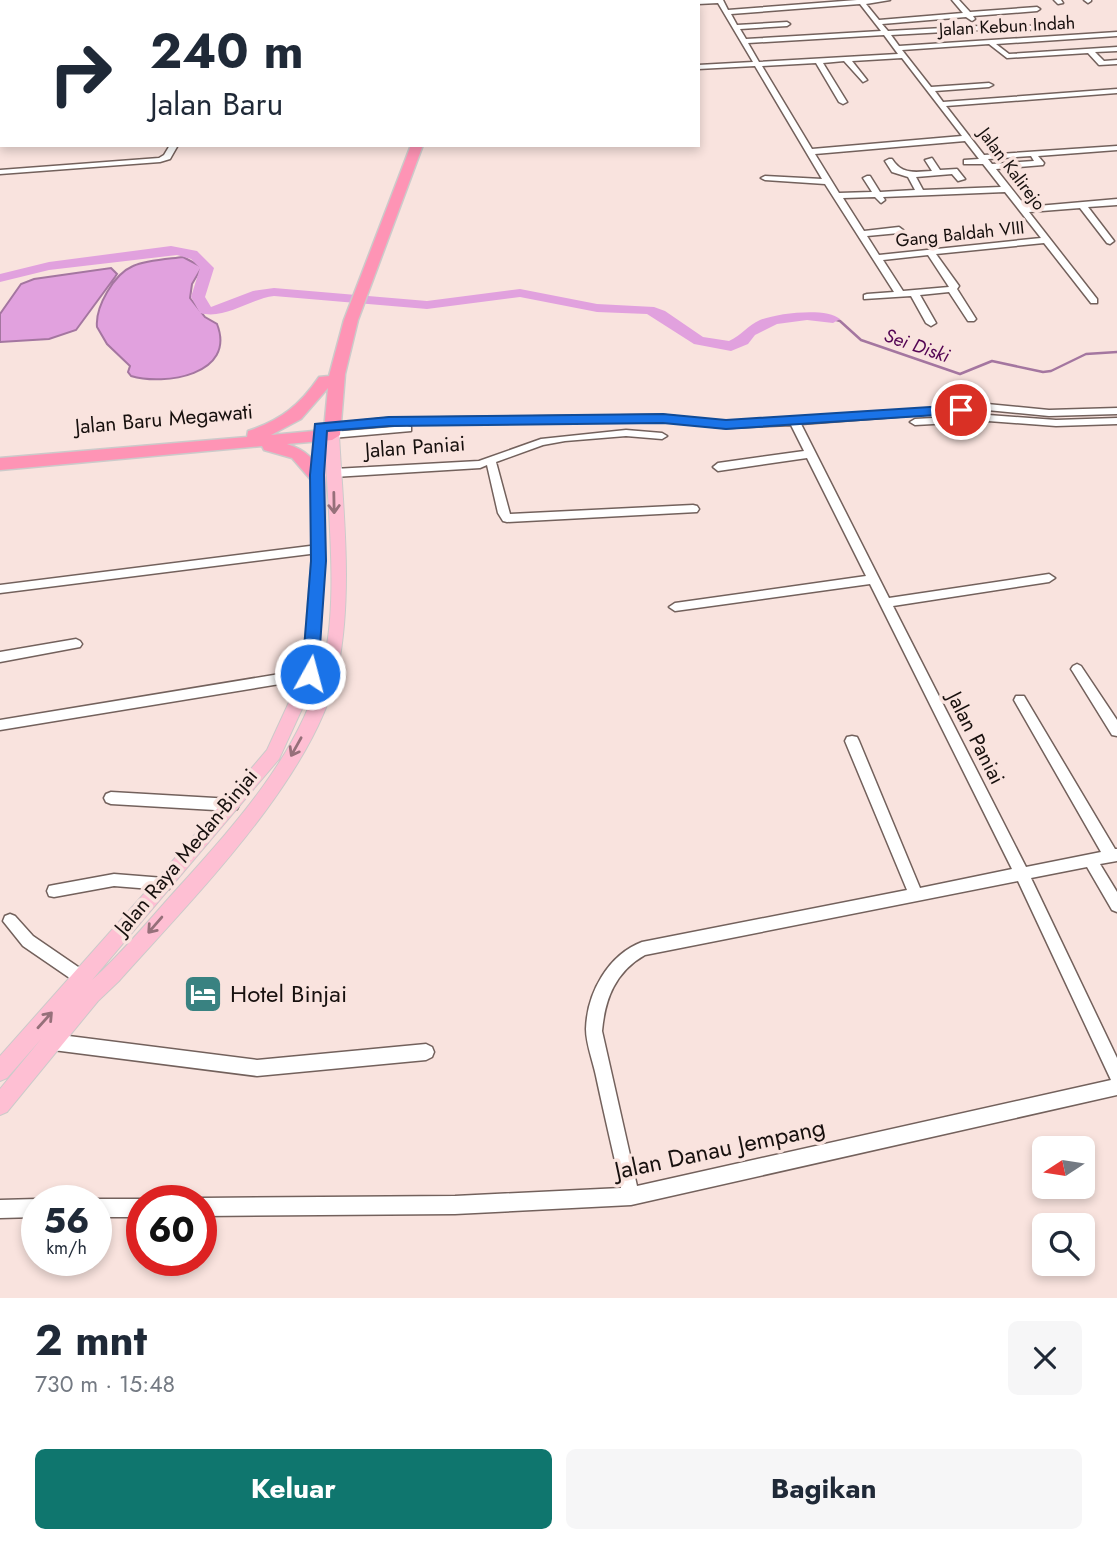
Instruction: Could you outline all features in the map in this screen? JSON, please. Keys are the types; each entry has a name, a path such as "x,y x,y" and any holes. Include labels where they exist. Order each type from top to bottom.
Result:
{"highway":[{"name":"Jalan Raya Medan-Binjai","path":"326,431 325,380 331,345 410,147"},
{"name":"Jalan Raya Medan-Binjai","path":"361,275 395,208 415,147"},
{"name":"Jalan Raya Medan-Binjai","path":"326,431 346,313"},
{"path":"251,440 298,416 325,380"},
{"name":"Jalan Baru Megawati","path":"0,464 326,431"},
{"path":"251,440 298,453 325,474"},
{"name":"Jalan Baru Megawati","path":"0,456 251,440"}],"main road":[{"name":"Jalan Raya Medan-Binjai","path":"0,1071 164,884 273,754 310,674 326,431"},
{"name":"Jalan Raya Medan-Binjai","path":"0,1105 91,994 111,975 247,819 285,766 323,695 330,668 336,603 325,474"}],"street":[{"path":"700,2 719,0 900,294"},
{"path":"727,12 887,0"},
{"path":"955,0 1006,56 1117,49"},
{"name":"Jalan Kalirejo","path":"861,1 1094,301"},
{"path":"876,22 1037,9"},
{"path":"736,27 787,24"},
{"path":"744,41 884,32 1056,26"},
{"name":"Jalan Kebun Indah","path":"899,48 1117,34"},
{"path":"1090,51 1102,63 1117,62"},
{"path":"700,67 905,57"},
{"path":"847,60 863,80"},
{"path":"819,62 843,102"},
{"path":"930,89 989,85"},
{"path":"942,104 1117,91"},
{"path":"811,152 969,138"},
{"path":"0,172 160,160 167,157 173,147"},
{"path":"967,162 1040,163 1034,154 1117,148"},
{"path":"929,160 938,173"},
{"path":"889,161 895,170 911,175 954,172 961,179"},
{"path":"911,175 921,193"},
{"path":"765,178 828,181"},
{"path":"867,178 880,199"},
{"path":"838,196 880,199 921,193 1008,189"},
{"path":"1024,210 1117,202"},
{"path":"1082,205 1110,240"},
{"path":"862,234 899,230"},
{"name":"Gang Baldah VIII","path":"877,258 1046,240"},
{"path":"930,253 954,286 952,289 971,319"},
{"path":"867,297 952,289"},
{"path":"914,293 931,323"},
{"path":"326,431 661,426 729,433 987,407 1049,413 1117,411"},
{"path":"796,425 988,418 1056,423 1117,421"},
{"name":"Jalan Paniai","path":"796,425 1021,874 1117,1075"},
{"name":"Jalan Paniai","path":"325,474 491,462 541,442 611,428 662,436"},
{"path":"718,467 810,454"},
{"path":"491,462 504,513 508,518 693,509"},
{"path":"0,589 318,549"},
{"path":"884,603 1049,578"},
{"path":"675,607 873,579"},
{"path":"0,657 76,644"},
{"path":"1077,669 1117,731"},
{"path":"0,725 310,674"},
{"path":"631,1196 594,1031 595,1017 604,989 619,964 630,954 642,949 1114,855 1020,700"},
{"path":"852,741 916,895"},
{"path":"111,797 232,805"},
{"path":"1090,860 1117,905"},
{"path":"54,891 114,880 164,884"},
{"path":"10,920 28,941 82,978"},
{"path":"53,1042 257,1068 426,1052"},
{"name":"Jalan Danau Jempang","path":"217,1207 455,1205 631,1196 1117,1087"},
{"path":"0,1209 21,1208"}],"shaded area":[{"path":"183,257 202,267 192,284 190,298 205,317 217,324 220,341 217,355 207,366 178,377 145,379 131,376 128,372 130,366 107,344 97,327 99,310 107,292 126,270 151,261"},
{"path":"111,268 117,274 76,330 49,339 0,342 0,314 21,284 34,279"}],"waterway":[{"path":"0,278 49,266 171,250 192,254 207,268 198,297 205,310 212,312 258,294 274,292 427,305 520,293 597,308 649,310 660,314 699,341 731,346 743,341 750,332 765,323 775,320 807,316 833,319"},
{"name":"Sei Diski","path":"833,319 840,321 861,340 960,374 992,361 1043,372 1051,371 1086,354 1117,352"}],"place":[{"name":"Hotel Binjai","path":"203,994"}],"route":[{"path":"310,674 318,561 317,475 320,427 389,421 663,418 726,425 961,410"}]}
